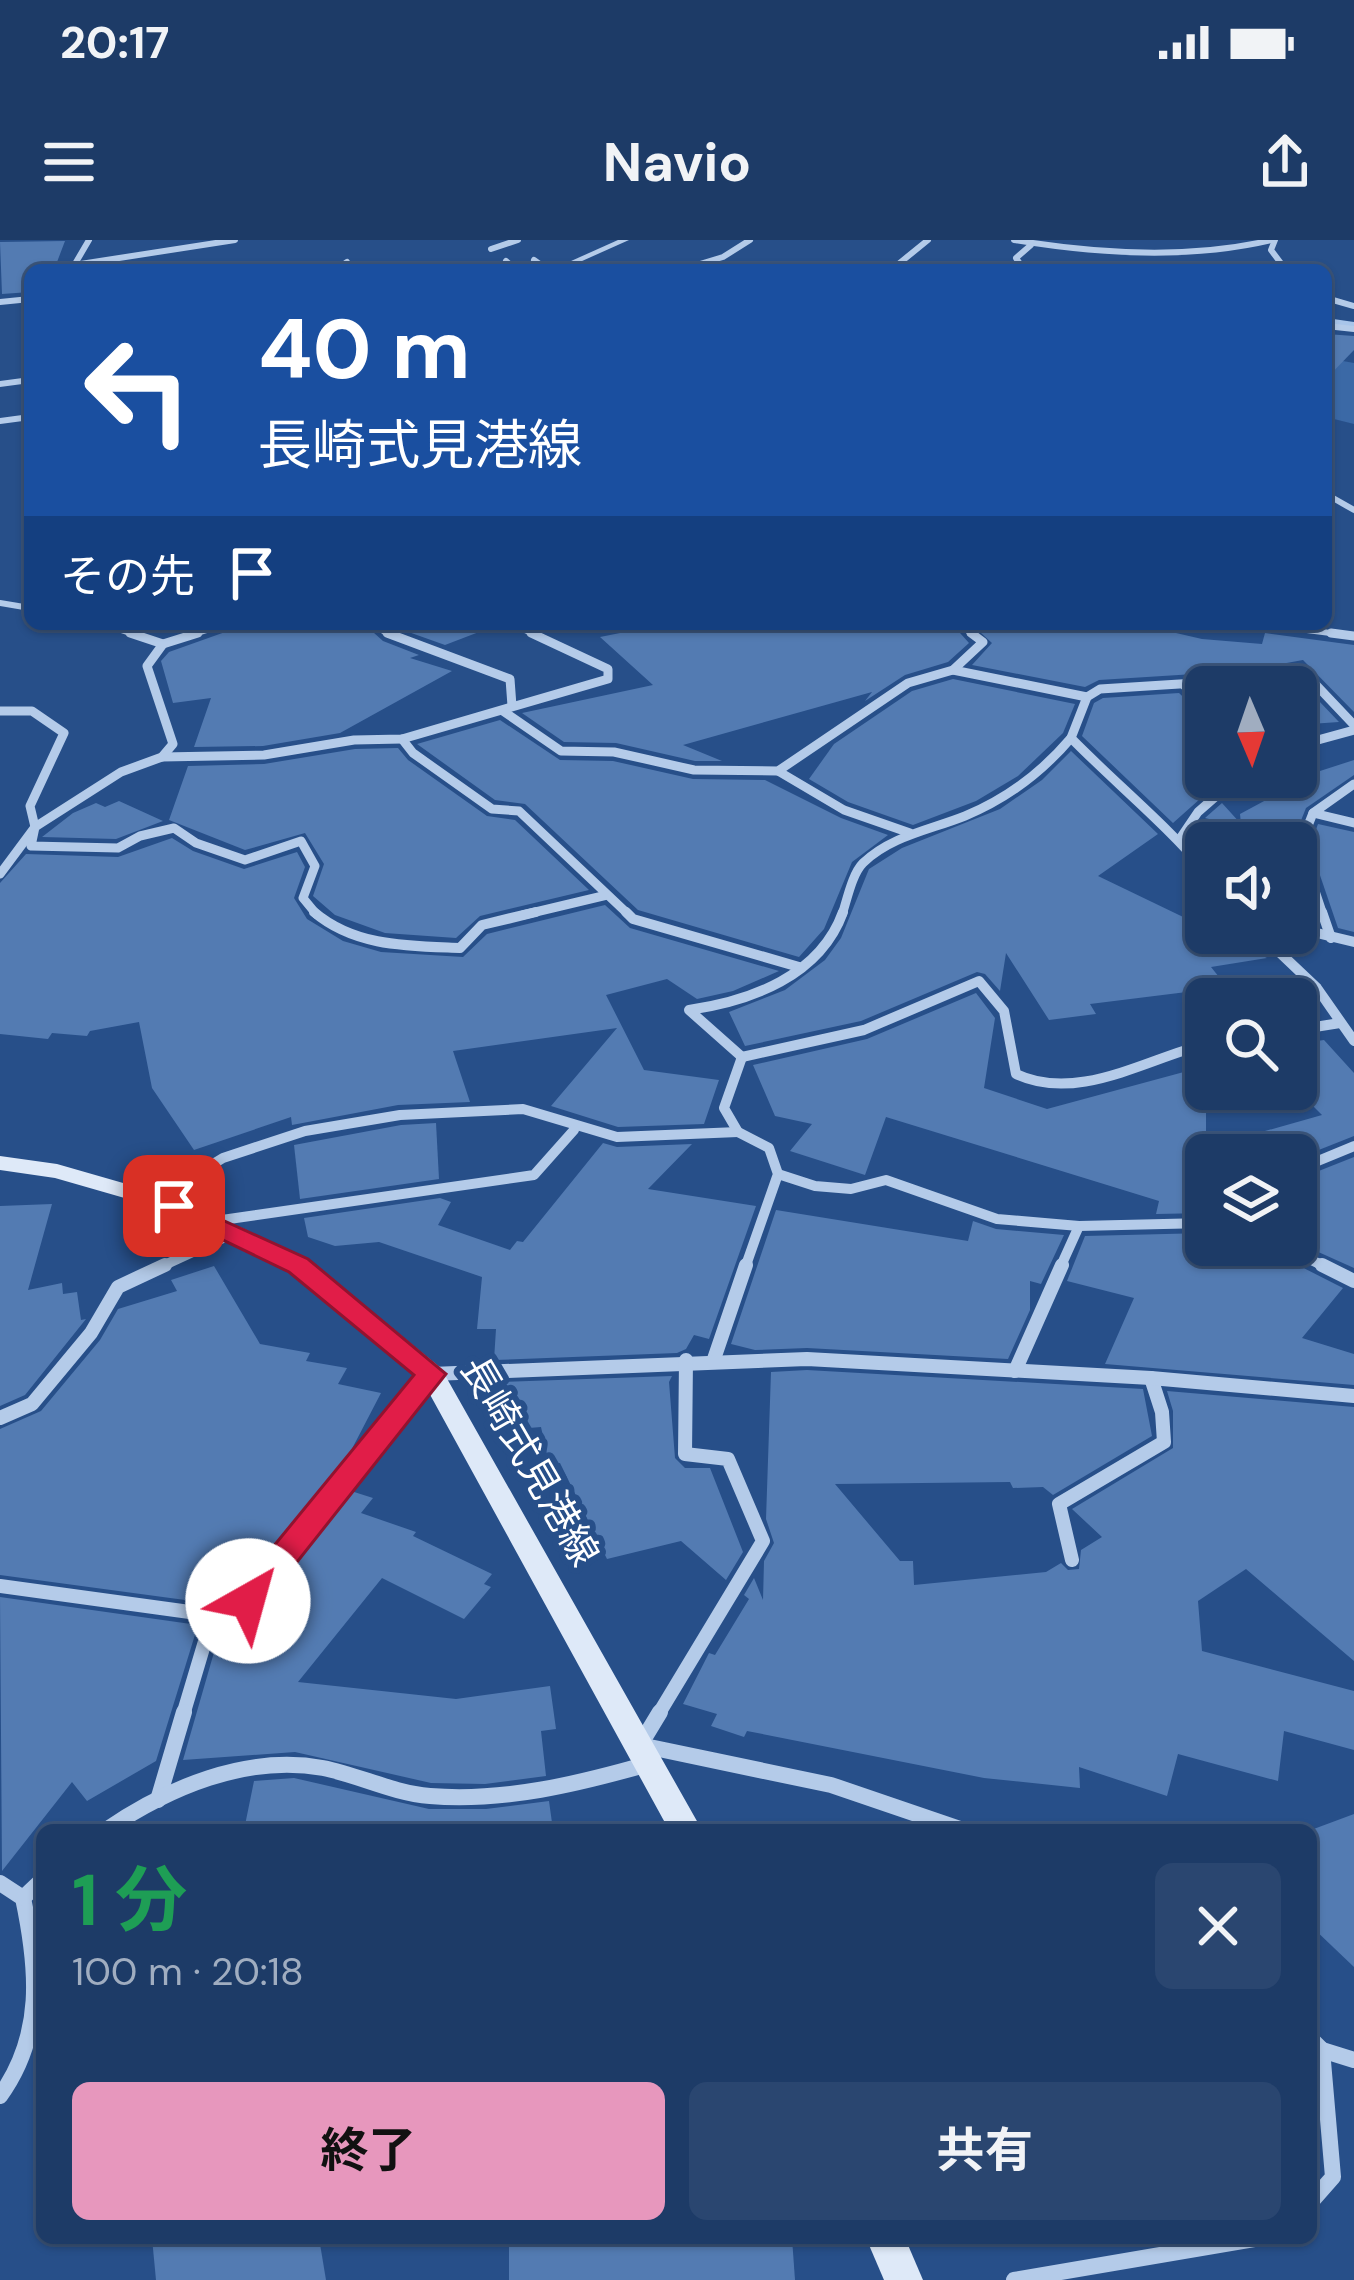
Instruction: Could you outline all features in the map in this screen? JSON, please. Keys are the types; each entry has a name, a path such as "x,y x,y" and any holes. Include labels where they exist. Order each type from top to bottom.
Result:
{"main road":[{"name":"長崎式見港線","path":"0,1163 57,1172 174,1206 234,1233 298,1265 432,1374 683,1824"},
{"path":"888,2244 904,2280"}],"street":[{"path":"91,264 235,240"},
{"path":"491,249 518,240"},
{"path":"566,264 625,240"},
{"path":"700,264 723,257 750,240"},
{"path":"898,264 928,240"},
{"path":"1014,240 1084,252 1228,251 1273,240"},
{"path":"1020,264 1016,258 1031,245"},
{"path":"534,260 541,264"},
{"path":"506,261 509,264"},
{"path":"121,630 163,644 207,630"},
{"path":"381,630 402,642 510,679 508,708"},
{"path":"0,874 35,827 122,772 162,757 264,755 354,740 402,739 608,679 608,669 525,630"},
{"path":"778,771 908,683 953,670 983,642 967,630"},
{"path":"1313,630 1354,637"},
{"path":"162,757 173,744 173,727 153,695 147,666 163,644"},
{"path":"742,1057 689,1010 741,1002 814,960 835,934 860,865 910,833 967,815 1018,786 1050,762 1071,738 1087,698 1100,689 1184,685 1301,669 1354,727 1317,739"},
{"path":"953,670 1087,698"},
{"path":"508,708 562,751 614,752 694,770 778,771 844,811 910,833"},
{"path":"0,711 32,711 64,733 31,806 35,827 31,846 118,848 140,836 174,828 196,843 245,860 301,841 315,866 303,898 310,910 374,943 460,947 482,925 607,896"},
{"path":"1071,738 1144,813 1185,847"},
{"path":"402,739 413,753 491,808 519,811 632,919 800,967"},
{"path":"1331,938 1300,846 1313,813 1354,784"},
{"path":"1179,840 1214,798"},
{"path":"1313,813 1354,823"},
{"path":"1317,934 1354,942"},
{"path":"1281,954 1317,988 1354,1041"},
{"path":"742,1057 822,1044 919,1015 979,981 1004,1011 1016,1074 1031,1085 1060,1089 1185,1050"},
{"path":"1317,1027 1340,1023"},
{"path":"738,1132 724,1108 742,1057"},
{"path":"174,1206 188,1178 242,1148 333,1126 408,1116 528,1109 574,1130 607,1137 738,1132 769,1148 778,1174 714,1359"},
{"path":"208,1222 534,1174 574,1130"},
{"path":"1317,1162 1354,1146"},
{"path":"778,1174 815,1186 851,1189 886,1180 997,1219 1078,1226 1185,1223"},
{"path":"1015,1370 1078,1226"},
{"path":"0,1418 32,1404 91,1334 118,1287 234,1233"},
{"path":"1317,1263 1354,1281"},
{"path":"158,1800 209,1628 248,1601 432,1374 714,1359 1015,1370 1354,1396"},
{"path":"116,1824 158,1800 209,1780 288,1766 323,1768 402,1793 477,1797 601,1778 645,1755 763,1541 728,1459 686,1454 686,1360"},
{"path":"1072,1560 1059,1504 1164,1442 1151,1378"},
{"path":"0,1586 227,1618"},
{"path":"645,1755 831,1785 945,1824"},
{"path":"0,1883 22,1898 36,1944"},
{"path":"22,1898 36,1885"},
{"path":"0,2096 21,2068 32,2041 36,1991"},
{"path":"1317,2195 1333,2177 1317,2045 1354,2060"},
{"path":"1014,2280 1225,2244"}],"shaded area":[{"path":"1332,359 1354,363 1354,424 1332,418"}],"building":[{"path":"65,241 56,264 24,264 24,292 2,294 0,242"},
{"path":"1332,334 1354,336 1354,350 1332,373"},
{"path":"371,630 383,641 419,655 410,658 452,671 340,733 263,746 194,747 211,698 173,703 161,661 169,652 228,631"},
{"path":"403,630 484,630 445,645"},
{"path":"635,630 957,630 969,643 948,662 905,675 865,701 872,692 683,745 722,761 695,761 616,743 564,742 522,713 653,685 600,637"},
{"path":"978,630 1163,630 1262,644 1265,633 1354,645 1354,712 1317,674 1317,666 1303,660 1270,666 1185,666 1185,675 1099,680 1085,687 972,665 992,643"},
{"path":"953,679 1075,704 1063,733 1018,776 976,801 913,825 848,802 809,779 834,744 912,691"},
{"path":"1179,693 1185,699 1185,798 1201,798 1173,823 1082,736 1094,703 1103,698"},
{"path":"1317,699 1339,722 1317,724"},
{"path":"500,720 560,760 613,761 693,779 765,780 841,818 888,835 852,862 824,929 799,957 638,910 525,804 495,800 417,744"},
{"path":"398,748 487,816 515,820 589,890 480,916 456,938 385,933 335,915 313,896 324,864 305,833 245,850 169,820 188,766 264,764 355,749"},
{"path":"1071,751 1158,834 1098,876 1185,918 1185,954 1267,958 1211,967 1220,978 1185,978 1185,992 1090,1004 1096,1014 1049,1020 1006,953 1000,991 977,972 861,1021 745,1046 729,1012 785,990 825,960 841,938 869,869 902,848 1000,809 1042,780"},
{"path":"1354,760 1354,775 1306,808 1300,822 1241,822 1240,814 1270,798 1317,798 1320,771"},
{"path":"119,801 163,821 116,839 42,837 73,813 96,803 105,807"},
{"path":"1222,803 1239,822 1205,818"},
{"path":"1317,827 1354,832 1354,932 1338,928 1317,866"},
{"path":"172,838 193,851 244,869 297,852 305,867 294,898 307,919 343,941 381,952 463,957 487,934 605,905 630,928 779,971 733,991 697,999 667,979 606,995 644,1070 719,1080 704,1124 618,1127 551,1106 617,1028 453,1051 470,1102 398,1105 292,1125 291,1117 194,1150 152,1088 139,1022 90,1031 87,1036 52,1033 48,1039 0,1034 0,883 26,854 118,857"},
{"path":"976,993 995,1018 984,1088 1047,1109 1185,1072 1185,1110 1206,1110 1206,1134 1185,1134 1185,1213 1156,1214 1159,1201 886,1117 865,1175 790,1151 812,1124 775,1116 753,1065 867,1039"},
{"path":"1324,1040 1354,1073 1354,1136 1317,1151 1317,1134 1255,1134 1322,1115 1317,1110 1317,1041"},
{"path":"436,1123 439,1179 300,1199 294,1145"},
{"path":"603,1143 617,1147 692,1144 648,1189 756,1206 709,1339 694,1335 686,1349 677,1353 494,1360 496,1329 477,1329 482,1277 379,1242 335,1246 308,1237 304,1218 440,1198 451,1202 438,1225 510,1250 517,1241 523,1242"},
{"path":"1354,1157 1354,1268 1317,1251 1317,1172"},
{"path":"52,1204 28,1290 62,1283 63,1294 77,1292 81,1320 86,1319 25,1395 0,1406 0,1206"},
{"path":"776,1210 968,1241 973,1221 996,1229 1064,1235 1041,1284 1030,1281 1030,1310 1008,1359 807,1348 755,1350 731,1344"},
{"path":"1185,1234 1185,1266 1300,1266 1343,1288 1302,1338 1354,1354 1354,1385 1105,1364 1134,1298 1067,1281 1085,1236"},
{"path":"214,1266 260,1344 310,1353 306,1361 347,1368 338,1384 381,1393 343,1466 239,1593 222,1605 0,1575 0,1429 41,1411 100,1340 118,1309 177,1291 171,1280"},
{"path":"807,1370 1143,1389 1152,1436 1053,1495 1043,1487 1013,1488 1010,1482 835,1484 900,1561 913,1561 914,1585 1046,1572 1061,1563 1068,1570 1079,1569 1081,1550 1102,1537 1072,1509 1173,1448 1173,1411 1167,1391 1354,1407 1354,1661 1246,1569 1198,1601 1202,1651 1354,1691 1354,1750 1284,1731 1278,1781 1178,1754 1167,1796 1079,1767 1080,1788 984,1778 747,1731 744,1737 711,1726 717,1714 683,1704 709,1653 715,1655 749,1599 744,1595 754,1578 763,1600 764,1561 774,1543 766,1519 771,1372"},
{"path":"672,1376 675,1458 685,1468 710,1468 743,1552 726,1580 681,1541 607,1559 560,1463 549,1464 541,1427 529,1428 502,1382"},
{"path":"351,1491 373,1498 361,1513 416,1532 413,1536 492,1574 484,1584 491,1587 464,1619 382,1578 298,1682 456,1699 550,1686 556,1729 541,1731 546,1776 485,1784 431,1783 295,1752 183,1760 219,1635 256,1608"},
{"path":"0,1597 198,1625 156,1761 87,1801 72,1782 2,1871"},
{"path":"294,1778 429,1809 486,1809 549,1801 552,1824 245,1824 254,1781"},
{"path":"1354,1814 1354,1967 1317,1932 1317,1828"},
{"path":"153,2244 320,2244 326,2280 156,2280"},
{"path":"509,2244 792,2244 795,2280 509,2280"}],"waterway":[{"path":"1332,322 1354,325"}],"route":[{"path":"174,1206 298,1265 432,1374 248,1601"}]}
